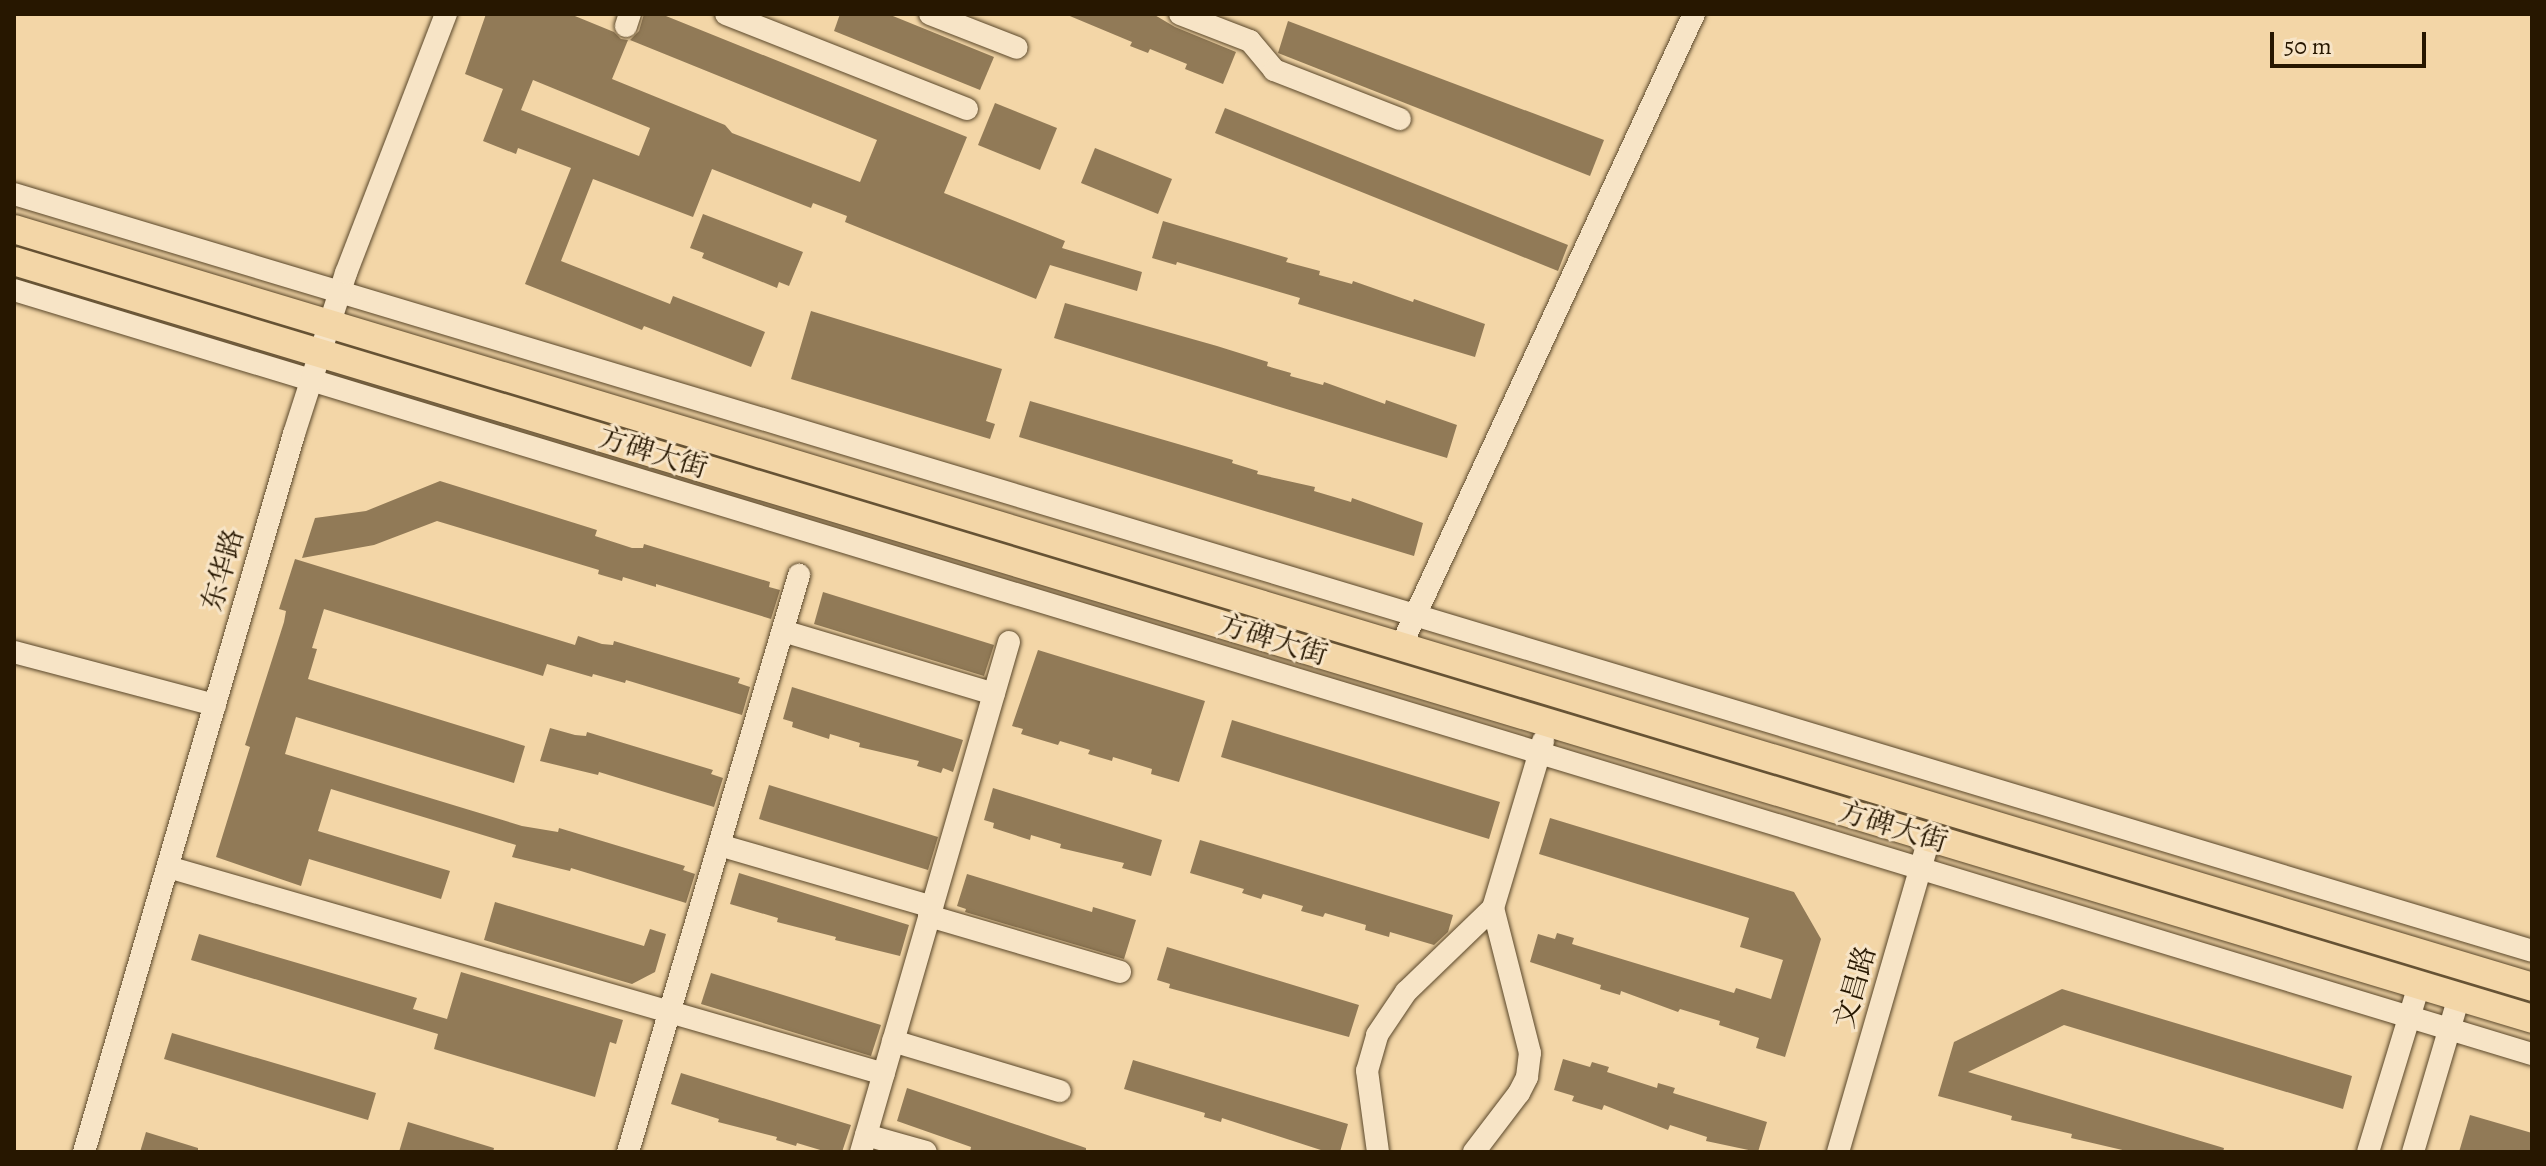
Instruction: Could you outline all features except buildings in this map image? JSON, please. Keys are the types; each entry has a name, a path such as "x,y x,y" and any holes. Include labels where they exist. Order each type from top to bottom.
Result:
{"main road":[{"name":"方碑大街","path":"14,229 2532,987"},
{"name":"方碑大街","path":"14,261 316,366 1549,723 2532,1019"}],"street":[{"name":"东华路","path":"84,1152 316,366 340,292 446,14"},
{"path":"726,14 967,109"},
{"path":"930,14 1017,48"},
{"path":"1180,14 1250,41 1274,70 1400,119"},
{"path":"1401,646 1694,14"},
{"path":"14,194 2532,951"},
{"path":"14,290 316,366 1540,753 2532,1054"},
{"path":"628,1152 799,575"},
{"path":"783,631 994,694"},
{"path":"926,1152 864,1143 1009,642"},
{"path":"14,652 215,705"},
{"path":"1378,1152 1367,1071 1377,1035 1406,992 1493,908 1549,723"},
{"name":"文昌路","path":"1838,1152 1929,838"},
{"path":"719,845 1120,972"},
{"path":"168,867 884,1074"},
{"path":"1474,1152 1519,1093 1527,1077 1530,1053 1493,908"},
{"path":"2368,1152 2419,985"},
{"path":"2413,1152 2459,997"},
{"path":"893,1041 1060,1091"}]}
